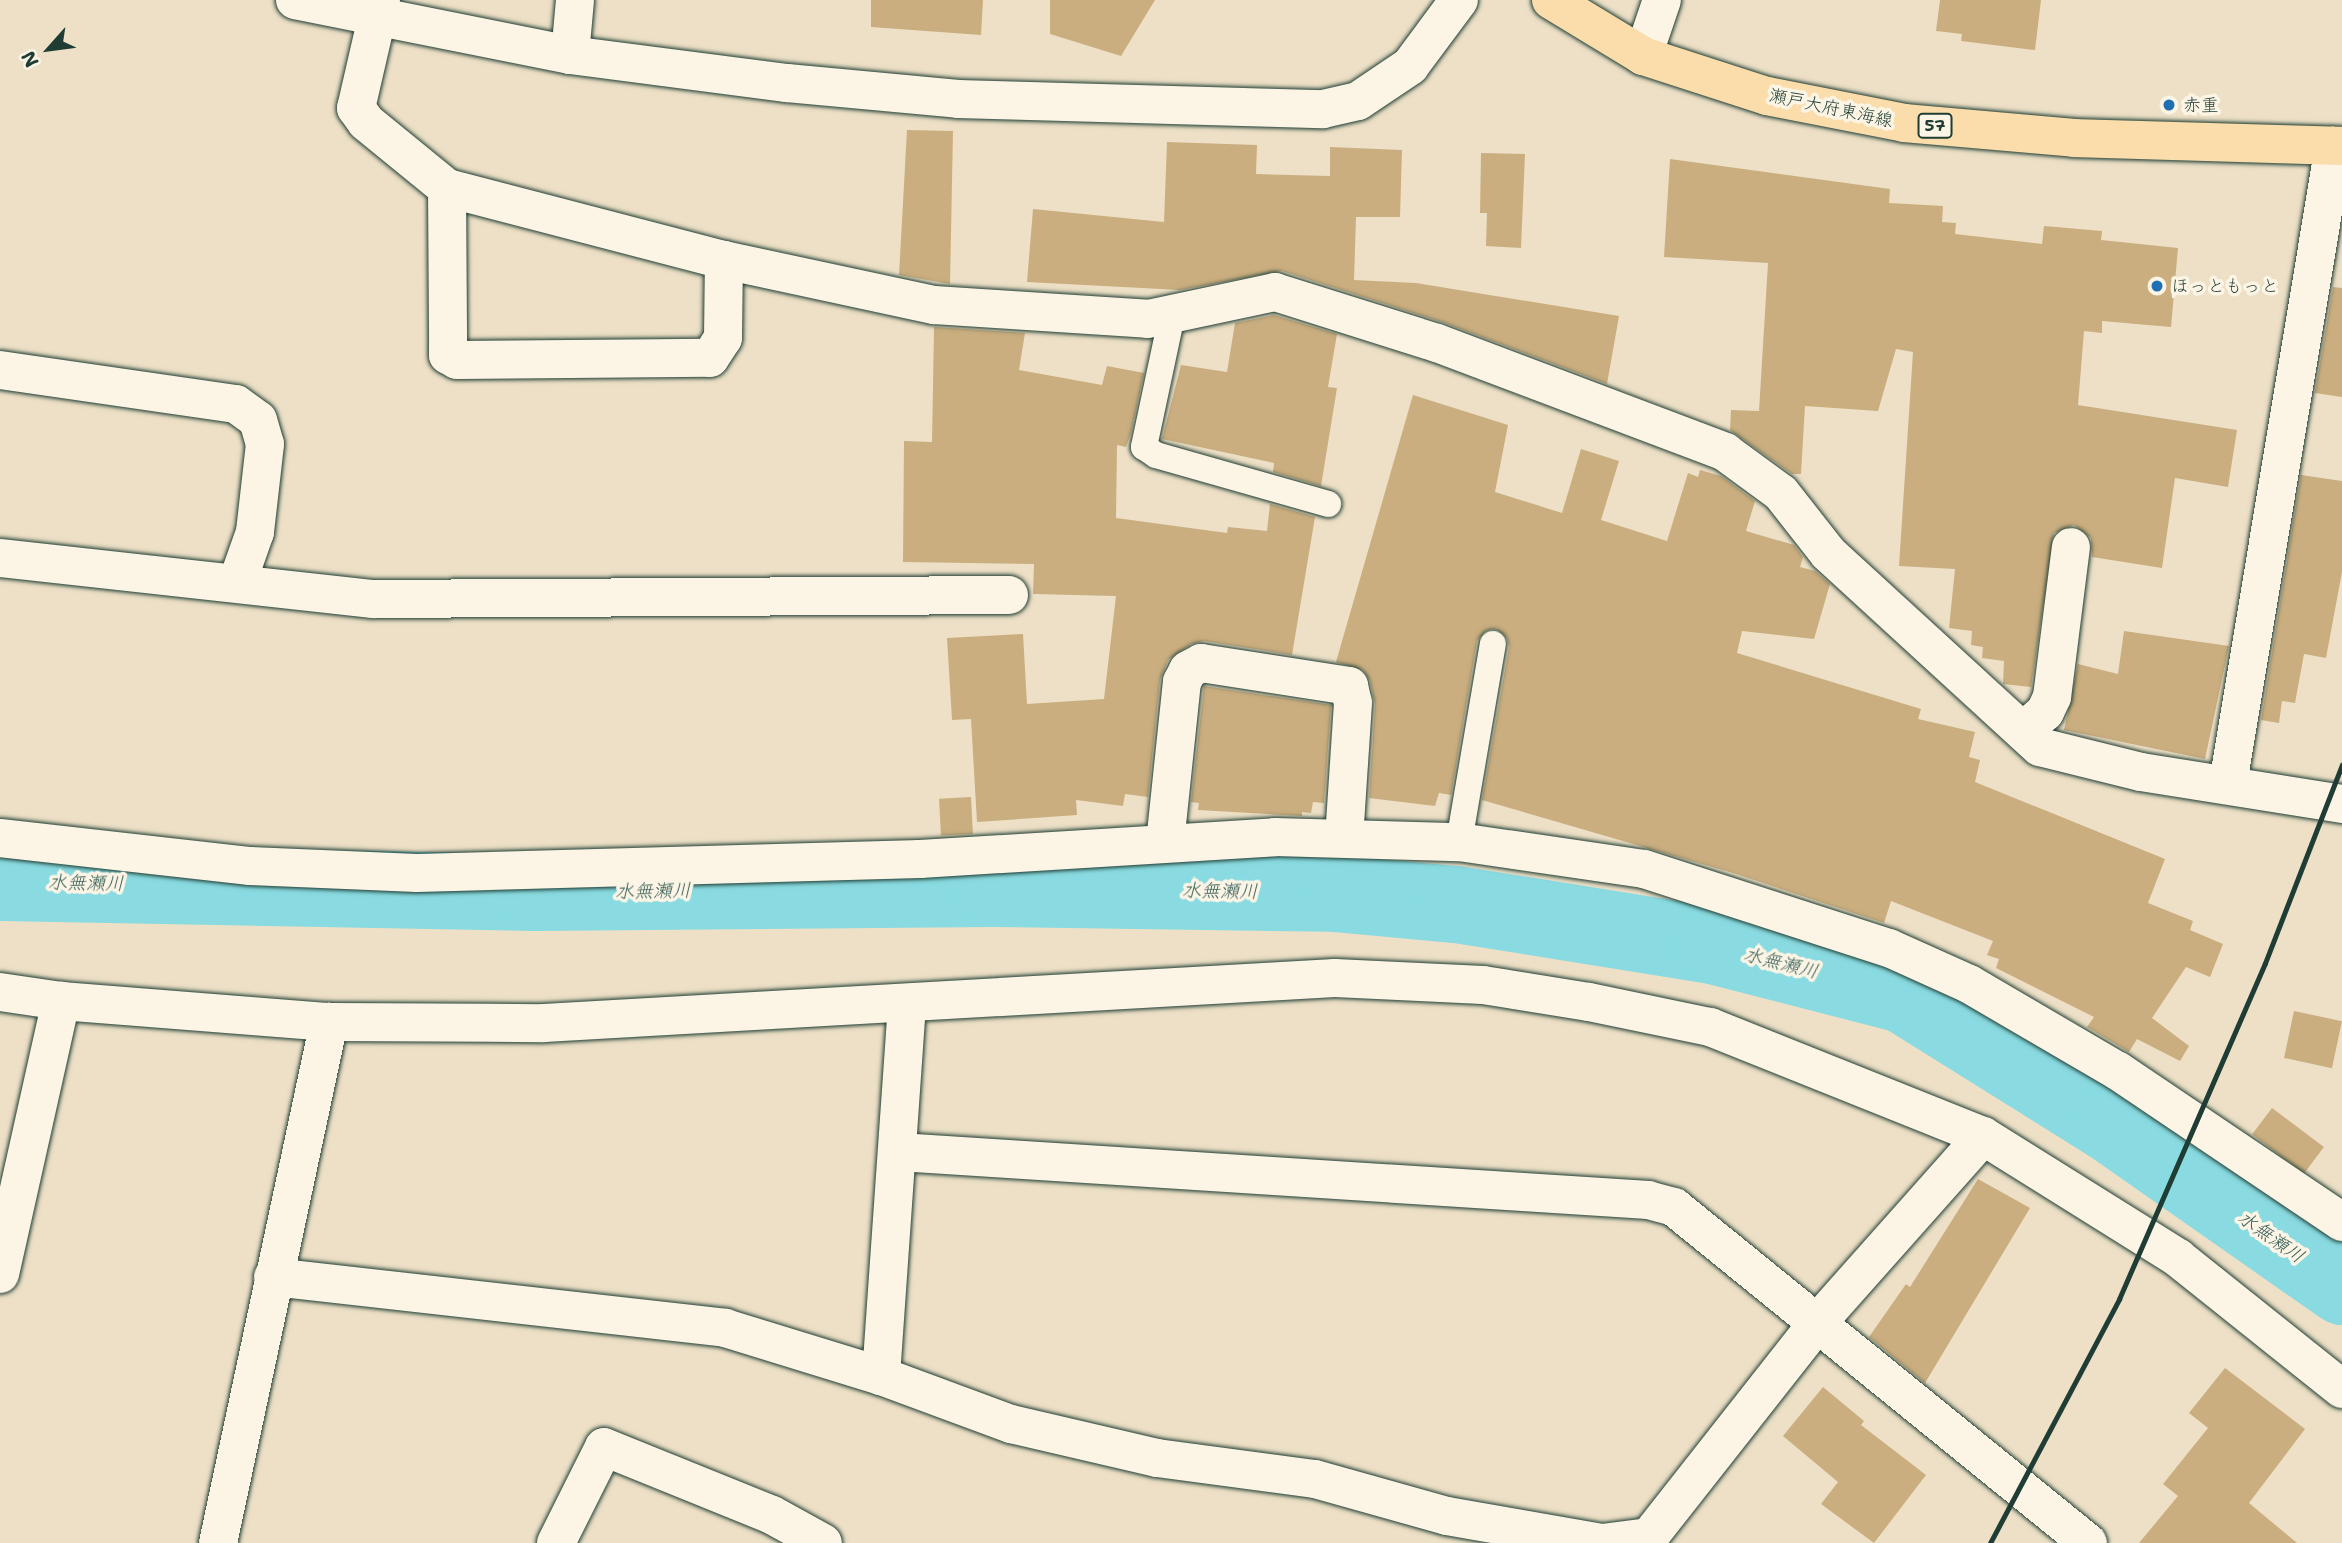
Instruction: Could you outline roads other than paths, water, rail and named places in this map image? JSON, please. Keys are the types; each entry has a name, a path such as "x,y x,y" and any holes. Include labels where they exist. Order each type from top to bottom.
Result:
{"main road":[{"name":"瀬戸大府東海線","path":"1551,0 1643,56 1767,96 1904,123 2074,138 2338,146"}],"street":[{"path":"295,0 380,8 570,55 958,99 1323,109 1358,101 1410,66 1460,0"},
{"path":"570,55 576,0"},
{"path":"1643,56 1662,0"},
{"path":"380,8 356,108 366,122 447,188 724,260 934,305 1148,319 1275,292 1437,343 1725,452 1782,492 1828,553 2040,747 2058,754 2141,772 2342,804"},
{"path":"2228,784 2338,146"},
{"path":"447,188 448,355 457,360 710,358 723,338 724,260"},
{"path":"0,370 236,404 258,420 265,444 255,533 237,583"},
{"path":"2023,731 2045,712 2052,697 2071,547"},
{"path":"0,558 373,599 1009,595"},
{"path":"1165,843 1182,682 1188,670 1201,663 1349,685 1353,703 1344,838"},
{"path":"0,838 250,866 416,873 920,859 1165,843 1344,838 1459,842 1644,869 1889,948 1969,984 2118,1071 2342,1222"},
{"path":"0,992 61,1001 329,1022 544,1023 907,1005 1335,978 1483,985 1710,1027 1983,1136 2178,1258 2342,1389"},
{"path":"0,1273 61,1001"},
{"path":"881,1376 899,1152 907,1005"},
{"path":"218,1543 329,1022"},
{"path":"273,1277 725,1328 881,1376 1011,1424 1157,1458 1315,1479 1447,1516 1602,1543 1649,1537 1819,1321 1983,1136"},
{"path":"899,1152 1648,1200 1674,1207 1819,1321 2088,1543"},
{"path":"556,1543 604,1447 772,1515 823,1543"}],"lane":[{"path":"1172,315 1144,447 1156,455 1328,504"},
{"path":"1459,842 1493,645"}],"waterway":[{"name":"水無瀬川","path":"0,882 535,892 992,888 1334,893 1456,904 1712,945 1903,994 2108,1122 2342,1286"}],"railway":[{"path":"1990,1543 2119,1299 2265,963 2342,764"}],"place":[{"name":"赤重","path":"2169,105"},
{"name":"ほっともっと","path":"2157,286"}]}
